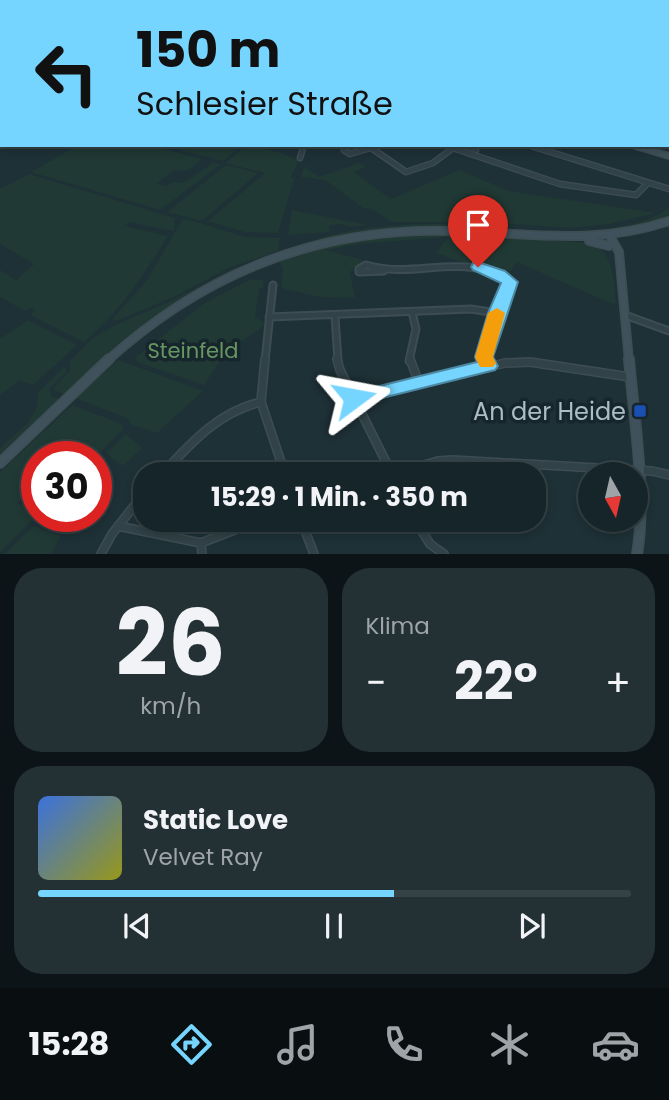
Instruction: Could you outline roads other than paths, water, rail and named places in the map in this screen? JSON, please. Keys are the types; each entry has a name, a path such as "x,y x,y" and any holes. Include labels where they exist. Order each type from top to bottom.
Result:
{"main road":[{"path":"639,147 669,156"},
{"path":"0,463 156,320 208,286 279,256 350,238 406,232 464,231 578,238 645,230 669,221"},
{"path":"610,236 606,239 618,257"},
{"path":"610,236 615,243 618,257 625,315 637,462"},
{"path":"578,238 609,246"},
{"path":"637,554 640,532"}],"street":[{"path":"300,158 303,147"},
{"path":"344,150 350,154 366,147"},
{"path":"369,147 406,172 433,163 456,147"},
{"path":"459,147 563,184 636,195 648,183"},
{"path":"474,153 479,147"},
{"path":"534,147 669,189"},
{"path":"384,271 472,266 494,272 510,282 497,313 484,357 488,366"},
{"path":"273,285 261,402 281,462"},
{"path":"269,317 471,309 493,310 497,313"},
{"path":"412,312 416,329 409,363 419,383"},
{"path":"625,315 669,331"},
{"path":"335,316 337,362 386,462"},
{"path":"354,398 488,366 530,362 630,377"},
{"path":"175,462 226,413 244,404 261,402"},
{"path":"434,462 487,462"},
{"path":"546,466 578,467"},
{"path":"648,472 669,475"},
{"path":"101,554 133,507"},
{"path":"118,526 201,543 229,532"},
{"path":"306,532 314,554"},
{"path":"422,532 430,544 444,554"},
{"path":"201,543 202,554"}],"place":[{"name":"An der Heide","path":"640,411"}],"park label":[{"name":"Steinfeld","path":"193,350"}]}
